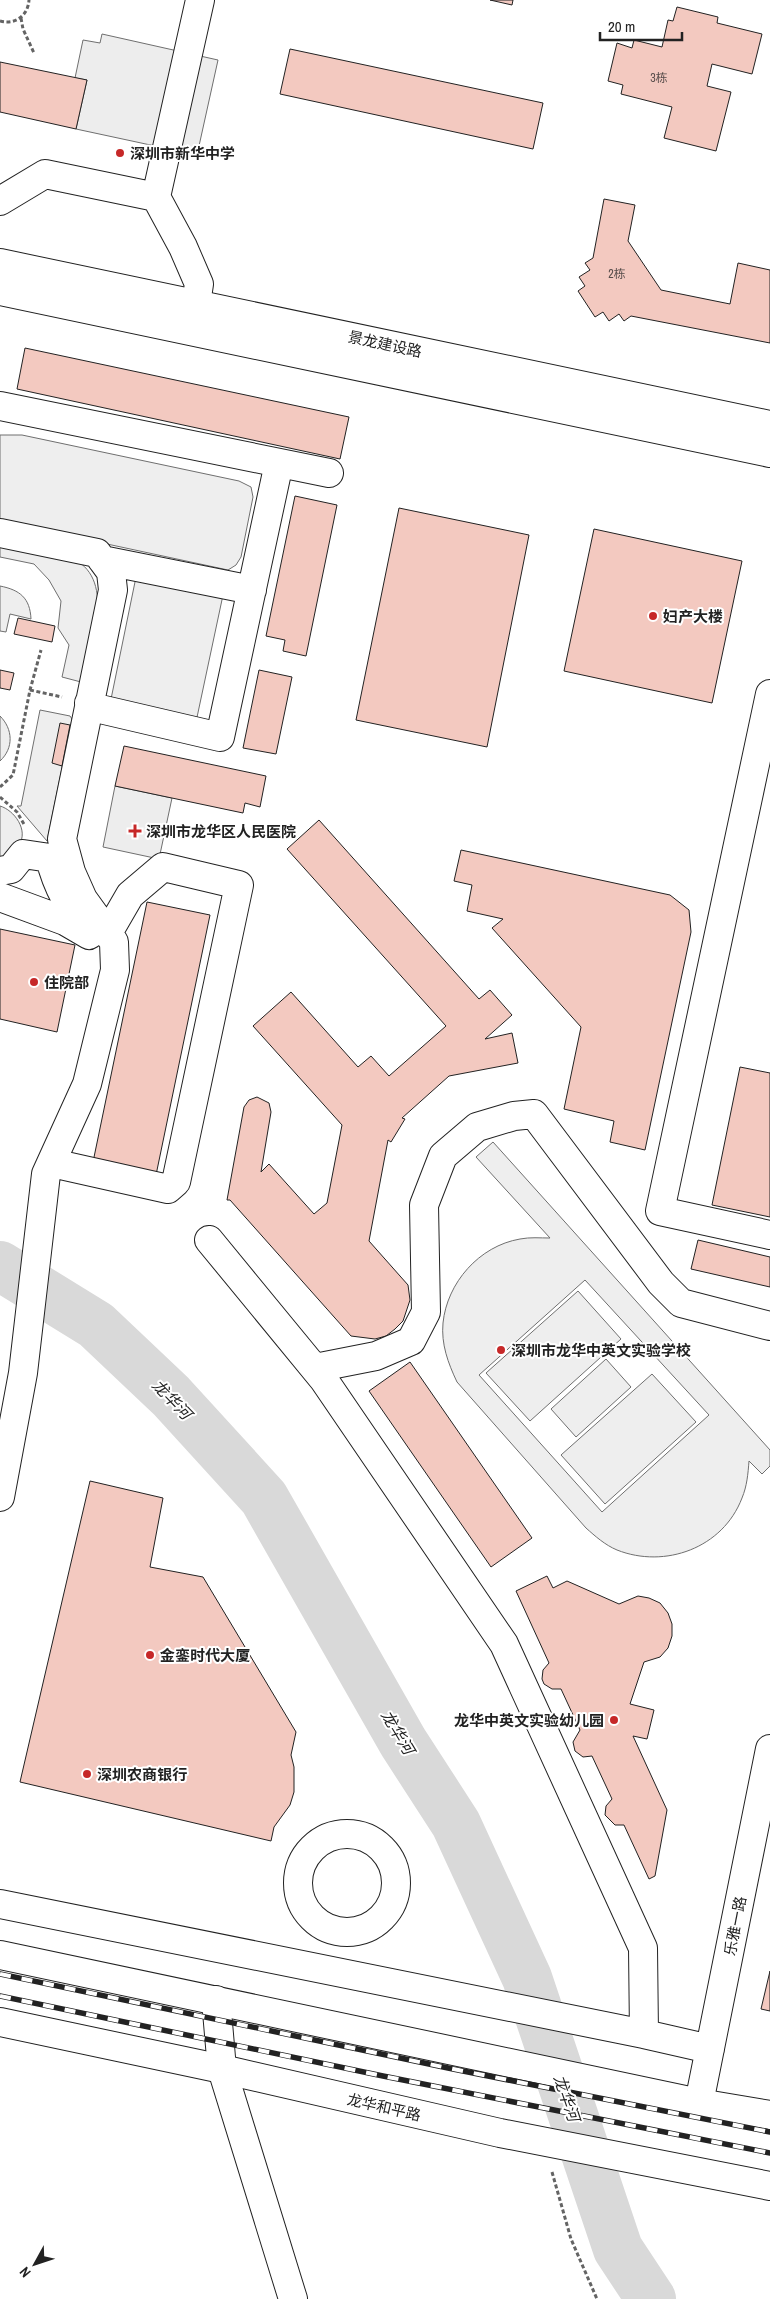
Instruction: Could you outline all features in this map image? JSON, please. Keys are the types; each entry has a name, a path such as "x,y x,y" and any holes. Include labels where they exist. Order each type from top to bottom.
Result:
{"main road":[{"path":"196,304 199,284 184,247 156,197 200,0"},
{"path":"0,201 45,174 156,197"},
{"name":"景龙建设路","path":"0,263 770,425"},
{"name":"景龙建设路","path":"0,291 770,454"},
{"path":"0,406 329,473"},
{"path":"90,703 100,709 220,737 279,463"},
{"path":"0,533 97,553 111,572 113,590 62,839 70,872 83,899 114,942 115,970 86,1084 49,1168 43,1202 23,1373 0,1497"},
{"path":"102,560 252,590"},
{"path":"770,694 660,1211 770,1235"},
{"path":"0,871 10,869 23,854 50,858 55,878 69,907 89,934 65,921 0,897"},
{"path":"49,1168 168,1189 176,1182 239,885 162,867 130,895 108,933"},
{"path":"314,1368 376,1356 411,1341 426,1312 424,1205 443,1156 477,1128 514,1116 534,1114 660,1282 681,1304 770,1326"},
{"path":"209,1240 314,1368 504,1644 643,1948 644,2034"},
{"name":"乐雅一路","path":"699,2103 770,1749"},
{"path":"0,1904 644,2034 710,2050"},
{"path":"347,1974 353,1933"},
{"path":"0,1955 699,2103 770,2115"},
{"path":"216,2000 222,2069 293,2299"},
{"name":"龙华和平路","path":"0,2022 222,2069 500,2133 770,2186"}],"path":[{"path":"0,20 12,22 20,18 27,11 29,0"},
{"path":"20,18 34,53"},
{"path":"0,787 13,775 30,690 41,650"},
{"path":"30,690 90,703"},
{"path":"0,797 17,812 24,822 25,828"},
{"path":"552,2171 571,2239 597,2299"}],"shaded area":[{"path":"102,34 218,60 197,155 76,129 87,80 75,78 83,40 100,43"},
{"path":"0,435 22,435 239,481 251,487 253,497 241,557 236,565 228,570 0,521"},
{"path":"0,541 67,556 87,569 95,583 97,616 81,682 62,677 69,645 58,628 61,601 49,580 34,564 0,557"},
{"path":"136,577 223,595 196,722 110,704"},
{"path":"0,586 13,590 23,596 29,606 31,619 10,614 6,632 0,631"},
{"path":"40,710 70,716 72,719 47,841 17,806 21,806"},
{"path":"0,716 7,727 10,744 5,756 0,761"},
{"path":"115,786 172,798 159,859 103,847"},
{"path":"0,806 15,816 21,827 22,839 19,845 0,862"},
{"path":"493,1142 770,1450 770,1466 762,1474 749,1461 748,1475 742,1498 733,1515 721,1530 707,1541 690,1550 673,1555 654,1557 635,1555 608,1546 586,1528 457,1382 446,1353 443,1323 451,1294 458,1281 479,1258 491,1249 524,1238 550,1238 476,1157","holes":["585,1280 709,1415 602,1512 479,1375"]},
{"path":"578,1291 621,1339 530,1421 486,1373"},
{"path":"606,1359 631,1387 576,1437 551,1409"},
{"path":"652,1374 696,1422 605,1504 561,1455"}],"building":[{"path":"490,0 513,0 512,5"},
{"path":"677,7 718,17 717,23 762,34 752,74 712,64 707,86 731,92 716,151 664,138 672,107 621,94 623,85 608,81 617,43 632,48 634,40 662,47 668,20 673,21"},
{"path":"290,49 543,103 533,149 280,94"},
{"path":"0,62 87,80 76,129 0,112"},
{"path":"604,199 635,205 628,241 661,290 730,304 738,263 770,270 770,343 631,316 624,321 619,314 609,321 603,312 595,317 578,291 585,286 579,277 590,270 585,263 593,258"},
{"path":"25,348 349,417 340,459 17,389"},
{"path":"295,496 337,505 306,656 283,651 285,640 266,636"},
{"path":"399,508 529,535 487,747 356,720"},
{"name":"妇产大楼","path":"594,529 742,561 712,703 564,671"},
{"path":"18,618 55,626 52,642 14,634"},
{"path":"0,670 14,673 10,690 0,688"},
{"path":"259,670 292,677 276,754 243,748"},
{"path":"60,723 70,725 62,766 52,763"},
{"path":"124,746 266,776 260,807 245,803 243,813 115,786"},
{"path":"319,820 479,999 490,990 512,1015 485,1039 512,1033 518,1063 449,1076 402,1118 405,1119 391,1142 388,1140 369,1241 408,1285 410,1300 403,1321 386,1336 375,1339 351,1336 230,1200 227,1200 244,1107 249,1100 257,1097 269,1103 271,1112 261,1172 269,1164 314,1214 327,1203 342,1125 253,1026 291,992 358,1067 371,1056 389,1076 446,1026 287,849"},
{"path":"461,850 670,895 689,910 691,932 645,1150 610,1142 614,1121 564,1109 581,1027 492,928 503,919 467,911 472,885 454,881"},
{"path":"147,902 210,915 156,1175 93,1162"},
{"name":"住院部","path":"0,929 75,945 57,1032 0,1019"},
{"path":"740,1067 770,1073 770,1217 712,1205"},
{"path":"698,1240 770,1257 770,1287 691,1269"},
{"path":"410,1362 532,1538 491,1567 369,1391"},
{"name":"金銮时代大厦","path":"90,1481 163,1498 150,1567 203,1577 296,1732 291,1755 294,1767 294,1792 290,1805 274,1827 271,1841 20,1782"},
{"name":"龙华中英文实验幼儿园","path":"547,1576 553,1588 567,1581 619,1604 638,1596 649,1598 660,1603 668,1613 672,1624 672,1636 668,1648 660,1657 644,1662 630,1704 654,1710 647,1739 633,1736 667,1810 655,1876 649,1879 624,1825 615,1825 605,1815 606,1806 612,1799 592,1756 583,1757 575,1751 573,1742 580,1730 561,1689 552,1689 544,1684 542,1679 543,1670 549,1663 516,1591"},
{"path":"770,1971 770,2011 761,2009"}],"waterway":[{"name":"龙华河","path":"0,1266 96,1325 171,1396 264,1498 403,1742 456,1824 527,1978 618,2249 651,2299"}],"railway":[{"path":"0,1974 448,2068 770,2132"},
{"path":"0,1996 383,2076 770,2153"}],"place":[{"name":"深圳市新华中学","path":"120,153"},
{"name":"妇产大楼","path":"653,616"},
{"name":"深圳市龙华区人民医院","path":"135,831"},
{"name":"住院部","path":"34,982"},
{"name":"深圳市龙华中英文实验学校","path":"501,1350"},
{"name":"金銮时代大厦","path":"150,1655"},
{"name":"龙华中英文实验幼儿园","path":"614,1720"},
{"name":"深圳农商银行","path":"87,1774"}]}
